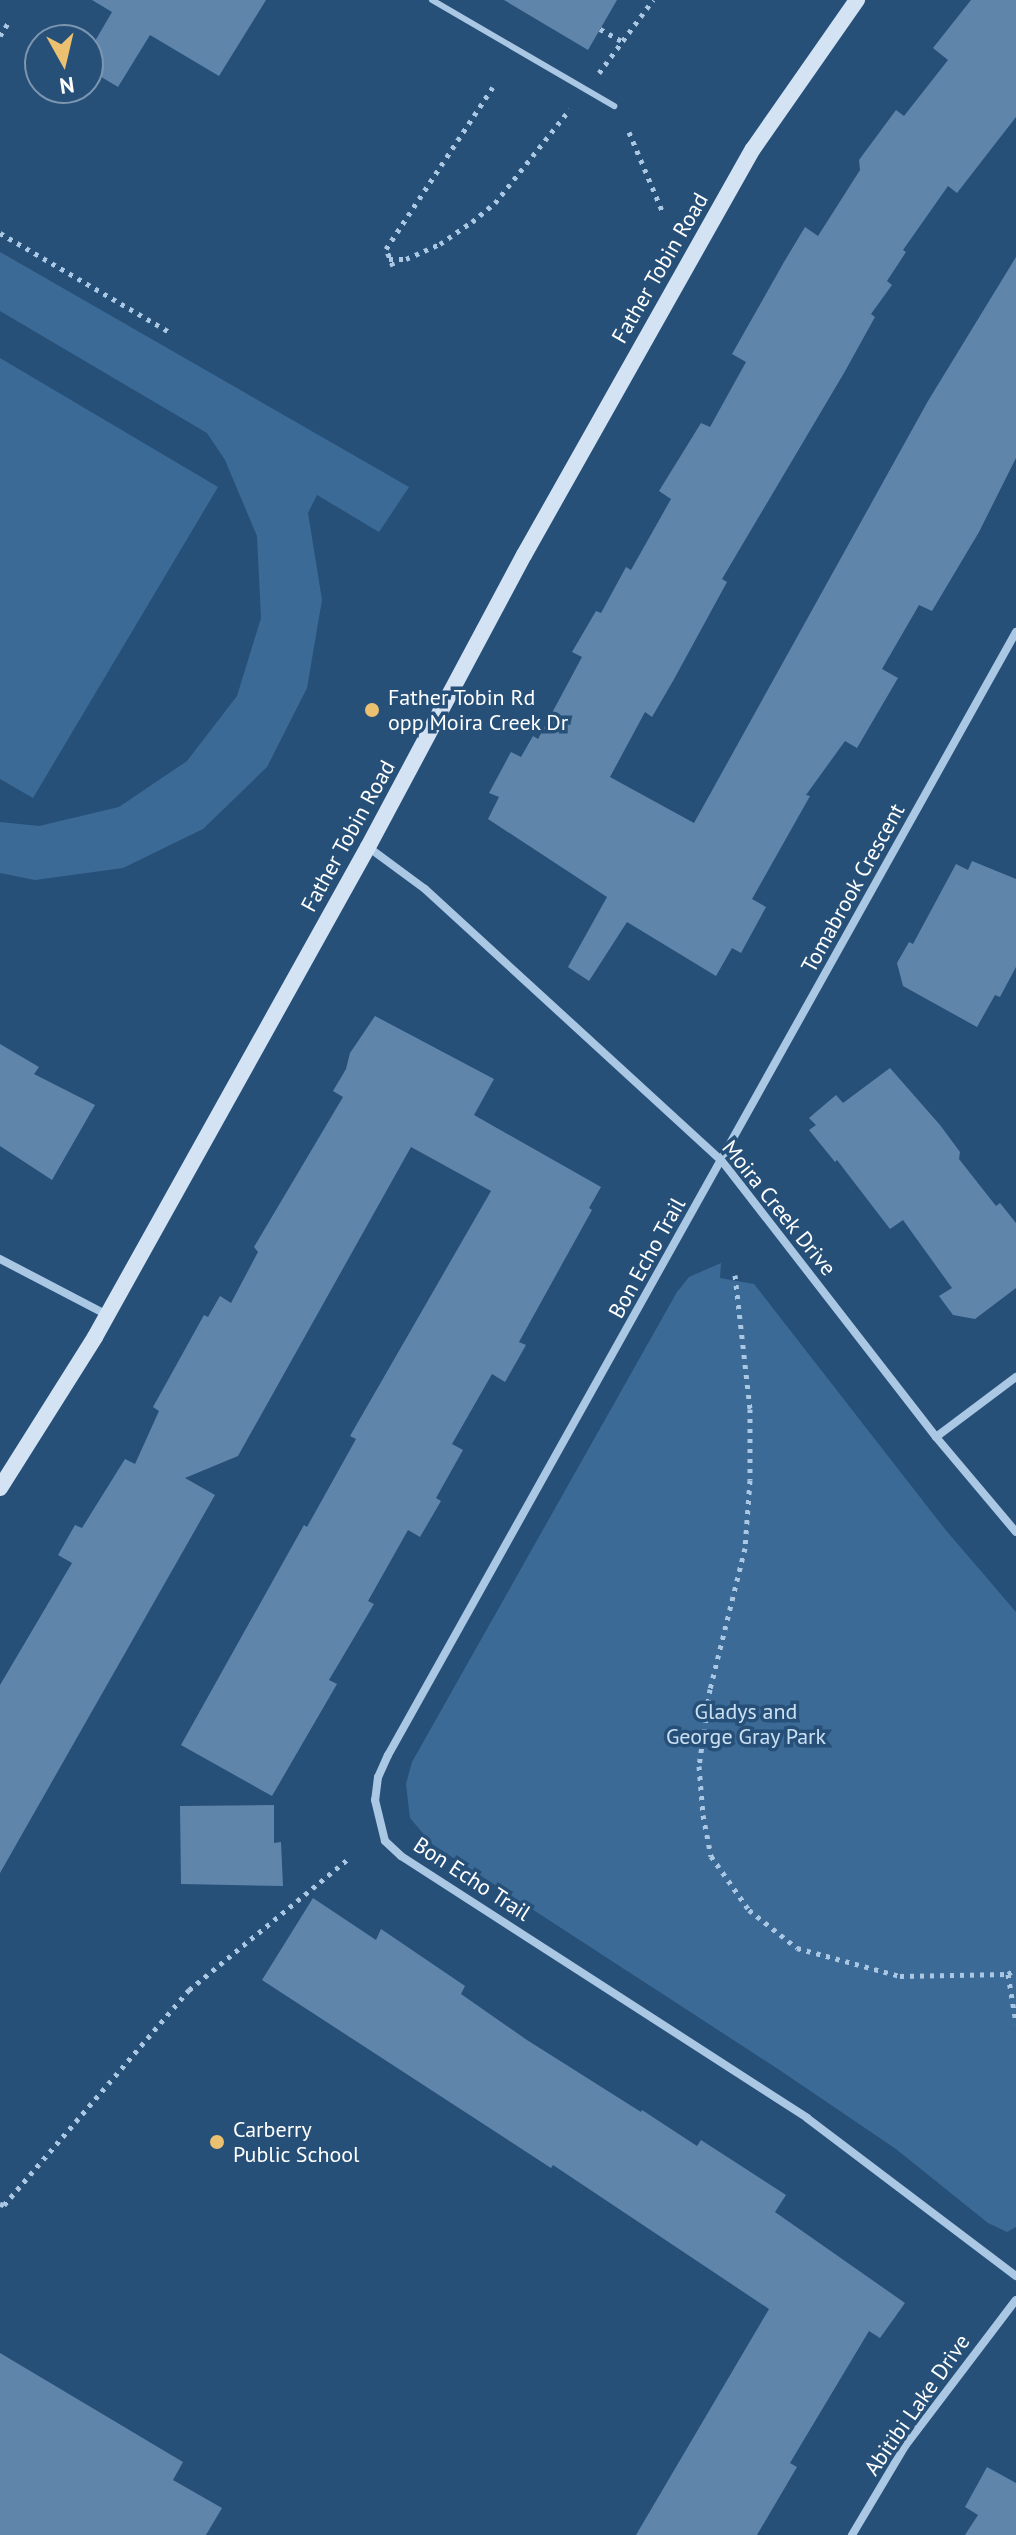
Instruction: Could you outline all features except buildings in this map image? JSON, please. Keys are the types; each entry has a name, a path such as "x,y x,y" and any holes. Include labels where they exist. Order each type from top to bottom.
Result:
{"street":[{"name":"Father Tobin Road","path":"0,1488 107,1315 368,847 524,555 753,149 857,0"},
{"name":"Tomabrook Crescent","path":"722,1161 1016,632"},
{"name":"Moira Creek Drive","path":"368,847 425,889 722,1161 936,1437 1016,1532"},
{"name":"Bon Echo Trail","path":"722,1161 388,1755 378,1777 375,1800 379,1822 385,1841 401,1856 807,2118 1016,2276"},
{"path":"0,1259 107,1315"},
{"path":"936,1437 1016,1377"},
{"name":"Abitibi Lake Drive","path":"852,2535 905,2446 1016,2300"}],"lane":[{"path":"432,0 614,106"}],"path":[{"path":"389,259 406,259 440,244 495,203 586,90 653,0"},
{"path":"0,36 8,23"},
{"path":"600,29 622,41"},
{"path":"393,266 386,249 493,87"},
{"path":"629,132 663,213"},
{"path":"0,233 171,333"},
{"path":"735,1275 750,1409 750,1480 745,1548 710,1689 699,1766 703,1815 711,1856 749,1910 797,1948 900,1976 1008,1974 1016,1969"},
{"path":"0,2204 4,2205 189,1990 349,1858"},
{"path":"1008,1974 1016,2023"}],"green space":[{"path":"0,252 409,487 379,532 317,495 308,513 322,600 307,688 267,767 203,829 123,868 35,880 0,873 0,822 39,826 119,807 187,761 237,696 261,618 257,536 225,460 207,433 0,311"},
{"path":"0,358 218,487 33,798 0,779"},
{"name":"Gladys and George Gray Park","path":"721,1263 720,1278 754,1284 944,1528 1016,1612 1016,2227 1007,2232 988,2223 896,2149 778,2069 432,1844 410,1818 406,1784 412,1762 677,1292 689,1277"}],"place":[{"name":"Father Tobin Rd opp Moira Creek Dr","path":"372,710"},
{"name":"Carberry Public School","path":"217,2142"}]}
